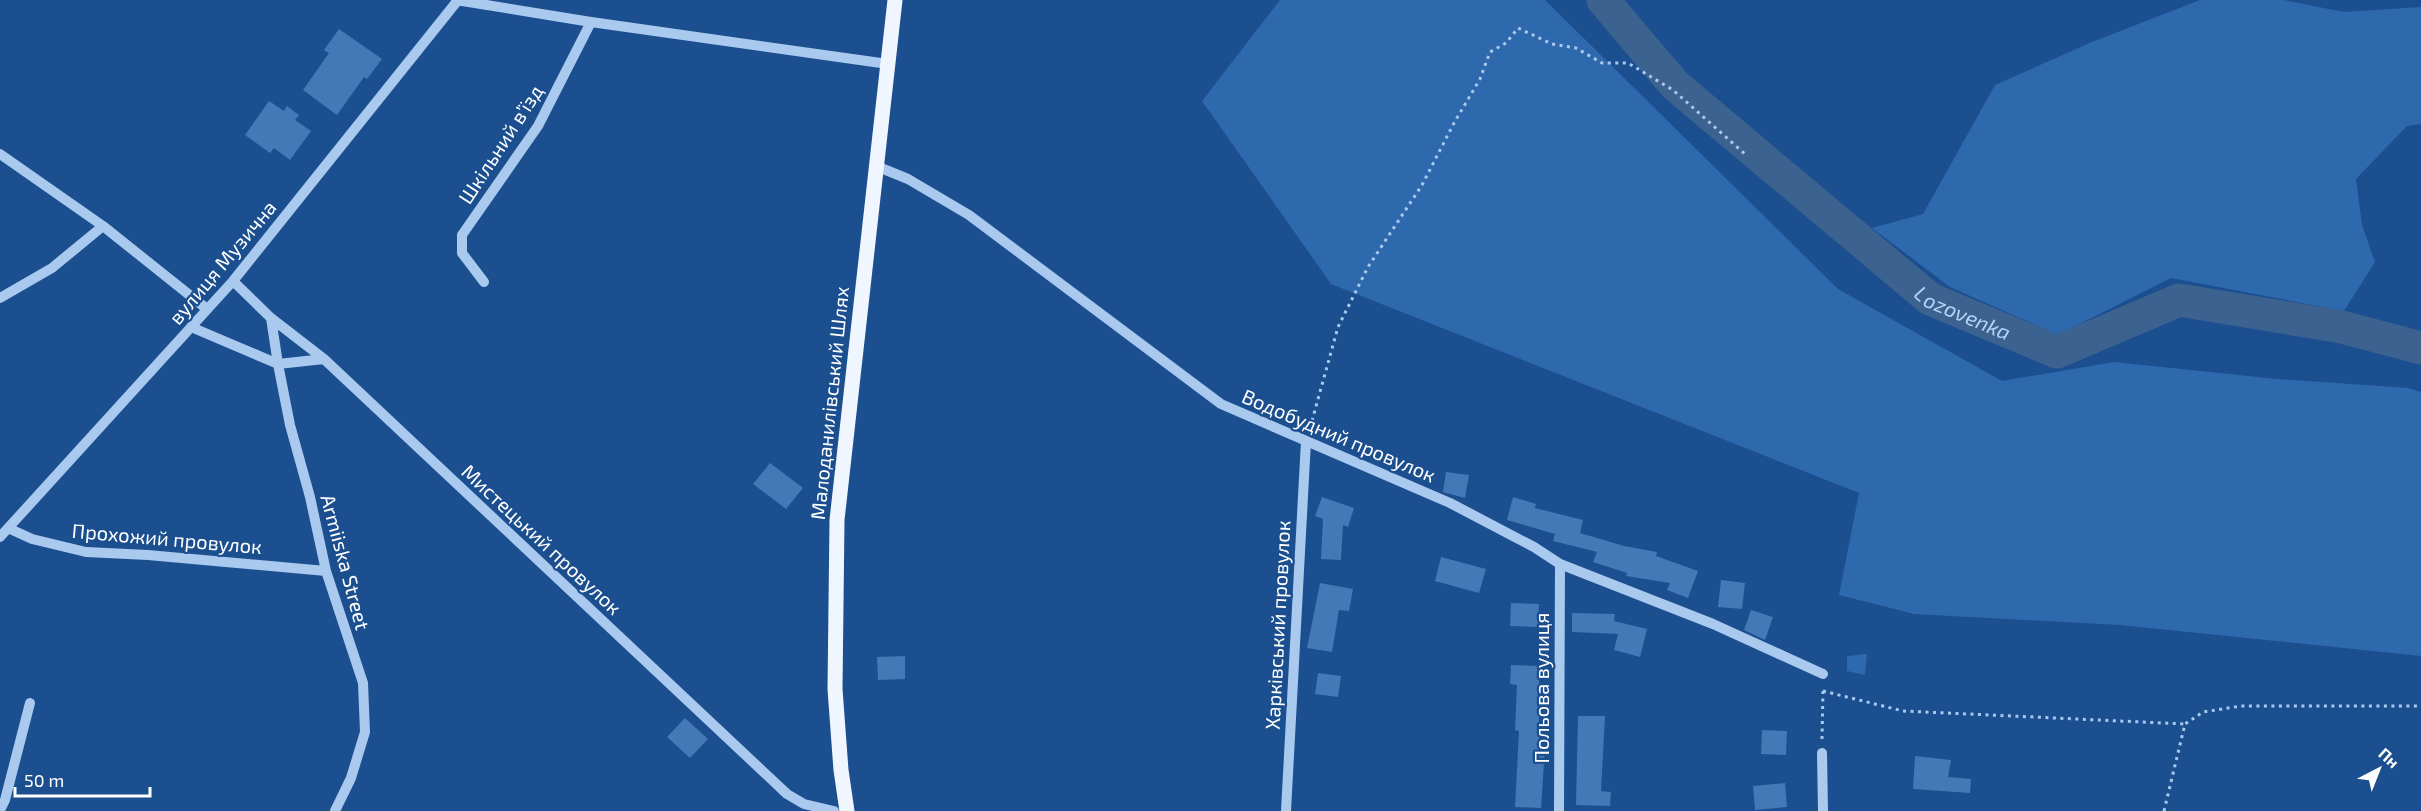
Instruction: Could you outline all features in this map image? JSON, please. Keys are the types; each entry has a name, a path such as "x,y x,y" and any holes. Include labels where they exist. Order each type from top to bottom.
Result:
{"main road":[{"name":"Малоданилівський Шлях","path":"847,811 841,770 835,689 837,520 895,0"}],"street":[{"path":"457,0 591,22 888,64"},
{"name":"вулиця Музична","path":"0,537 232,281 457,0"},
{"name":"Шкільний в’їзд","path":"484,282 462,253 462,235 538,126 591,22"},
{"path":"0,154 103,226 207,309"},
{"name":"Водобудний провулок","path":"876,166 908,179 969,215 1221,404 1450,503 1534,547 1560,564 1713,624 1823,674"},
{"path":"0,298 52,268 103,226"},
{"name":"Мистецький провулок","path":"232,281 271,318 324,359 788,794 804,804 834,811"},
{"name":"Armiiska Street","path":"271,318 290,425 310,497 326,571 363,683 365,732 351,778 334,811"},
{"path":"191,327 278,364 324,359"},
{"name":"Харківський провулок","path":"1286,811 1306,441"},
{"name":"Прохожий провулок","path":"8,528 32,539 86,552 148,555 326,571"},
{"name":"Польова вулиця","path":"1559,811 1560,564"},
{"path":"0,810 5,800 30,703"},
{"path":"1822,753 1823,811"}],"path":[{"path":"1306,441 1338,327 1368,267 1422,185 1480,79 1490,52 1506,43 1518,28 1552,44 1576,48 1602,63 1628,63 1673,90 1745,154"},
{"path":"1822,753 1823,674"},
{"path":"1823,690 1903,711 2185,724 2203,712 2241,706 2421,706"},
{"path":"2164,811 2185,724"}],"shaded area":[{"path":"1280,0 1545,0 1838,289 2002,381 2114,362 2277,379 2408,388 2421,392 2421,656 2120,625 1914,614 1839,595 1859,493 1331,284 1202,101"},
{"path":"2200,0 2284,0 2344,12 2421,7 2421,124 2407,126 2356,179 2362,225 2375,262 2344,311 2171,278 2058,335 1950,287 1872,228 1923,214 1995,85 2092,42"},
{"path":"1867,654 1865,675 1847,671 1847,656"}],"building":[{"path":"339,29 382,59 367,79 364,77 337,115 303,90 329,53 324,50"},
{"path":"269,101 284,111 287,106 299,115 295,120 311,131 290,160 274,148 270,153 245,135"},
{"path":"770,463 803,488 786,509 753,484"},
{"path":"1446,472 1469,475 1465,498 1443,492"},
{"path":"1322,497 1354,508 1348,527 1343,525 1341,560 1321,559 1323,519 1315,516"},
{"path":"1513,497 1536,504 1535,508 1583,520 1580,533 1624,546 1657,552 1656,556 1698,571 1688,598 1667,590 1670,583 1626,576 1627,573 1593,562 1597,552 1553,541 1555,534 1507,520"},
{"path":"1441,557 1486,569 1479,593 1435,581"},
{"path":"1721,580 1745,583 1742,609 1718,607"},
{"path":"1320,583 1353,589 1349,611 1339,610 1332,652 1307,648"},
{"path":"1511,603 1539,604 1538,627 1510,626"},
{"path":"1751,610 1773,617 1765,640 1744,630"},
{"path":"1572,613 1615,614 1614,621 1647,629 1640,657 1614,650 1618,634 1572,632"},
{"path":"905,656 905,679 878,680 877,657"},
{"path":"1511,665 1539,666 1539,747 1545,747 1541,808 1515,807 1519,731 1515,730 1517,685 1510,684"},
{"path":"1318,673 1341,676 1338,697 1315,694"},
{"path":"1578,716 1605,716 1601,791 1611,792 1610,806 1576,805"},
{"path":"685,718 708,739 690,758 667,737"},
{"path":"1762,730 1787,731 1786,755 1761,754"},
{"path":"1915,756 1951,760 1948,777 1971,779 1970,793 1913,789"},
{"path":"1785,783 1787,807 1755,810 1753,786"}],"waterway":[{"name":"Lozovenka","path":"1603,0 1675,85 1930,299 2057,352 2179,300 2342,327 2421,348"}]}
